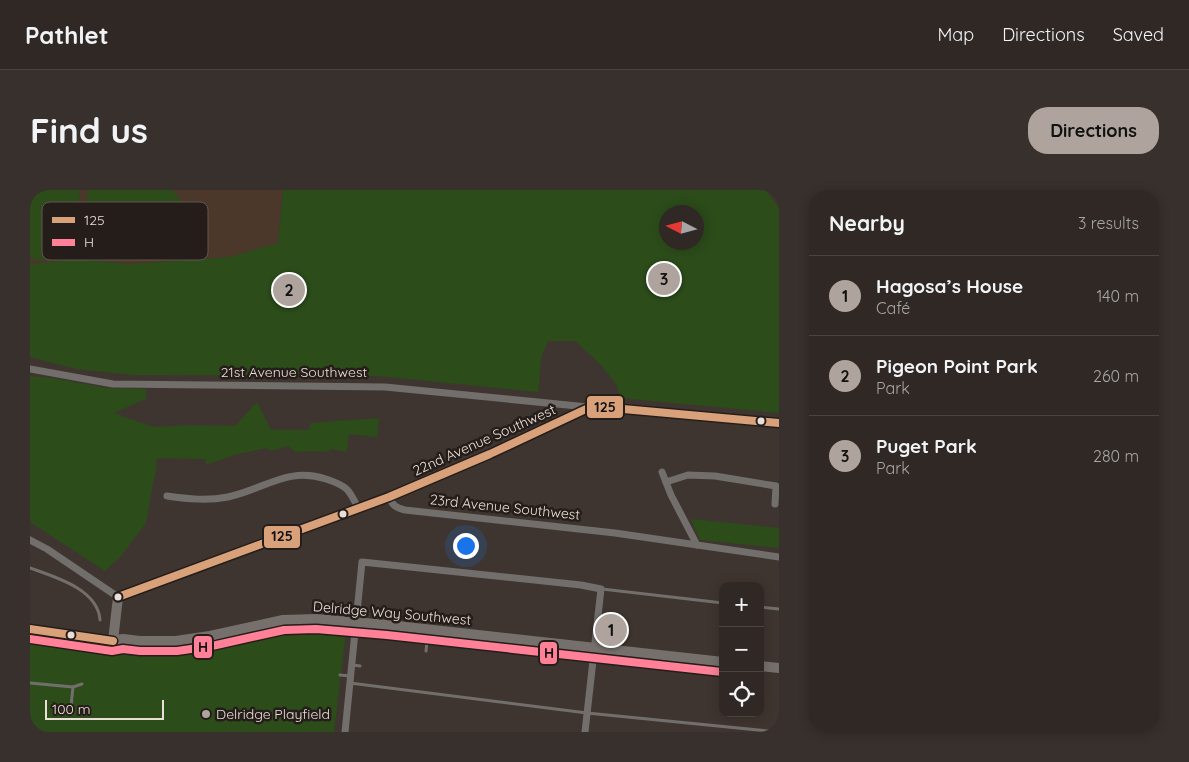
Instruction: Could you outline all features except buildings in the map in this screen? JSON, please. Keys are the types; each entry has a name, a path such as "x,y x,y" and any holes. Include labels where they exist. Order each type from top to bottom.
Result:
{"street":[{"name":"21st Avenue Southwest","path":"30,369 112,384 385,387 779,423"},
{"path":"558,403 569,417"},
{"name":"22nd Avenue Southwest","path":"389,497 490,454 591,407"},
{"path":"662,472 697,545"},
{"path":"167,496 196,500 230,497 281,478 305,474 319,476 346,487 358,508"},
{"path":"666,482 688,475 715,476 776,486 775,504"},
{"path":"118,597 389,497"},
{"name":"23rd Avenue Southwest","path":"389,497 392,504 400,509 615,533 779,557"},
{"path":"30,540 47,549 118,597"},
{"path":"344,732 362,562 581,585 601,589 585,732"},
{"path":"113,641 118,597"},
{"name":"Delridge Way Southwest","path":"30,629 113,641 176,641 210,636 283,620 316,619 428,629 719,662"},
{"path":"764,666 779,668"}],"lane":[{"path":"30,568 67,583 87,595 97,605 100,620"},
{"path":"601,589 719,603"},
{"path":"764,607 779,609"},
{"path":"426,651 428,629"},
{"path":"352,665 360,666"},
{"path":"340,675 350,679 587,713 778,732"},
{"path":"30,683 73,687 82,684"},
{"path":"71,706 73,687"}],"shaded area":[{"path":"30,190 283,190 278,243 229,257 208,258 208,202 42,202 42,260 67,260 33,264 30,262"},
{"path":"86,260 187,260 130,264"}],"green space":[{"path":"30,190 80,190 79,202 42,202 42,260 35,260 30,256"},
{"path":"88,190 172,190 183,202 87,202"},
{"path":"283,190 766,190 779,208 779,413 620,398 617,385 600,364 575,341 548,341 541,359 538,392 378,376 133,375 76,369 30,357 30,262 33,264 86,260 130,264 208,260 229,257 278,243"},
{"path":"30,376 106,388 146,389 146,399 114,413 153,427 191,425 235,426 257,402 271,430 309,430 310,423 379,418 377,437 349,434 347,452 330,449 329,452 295,452 289,446 271,451 267,448 234,455 206,465 206,459 157,458 146,523 121,556 105,571 30,522"},
{"path":"691,519 779,528 779,548 700,540"},
{"name":"Delridge Playfield","path":"303,630 346,631 334,732 30,732 30,642 161,654 201,650 260,635"}],"transit line":[{"name":"125","path":"118,597 389,497 490,454 586,409 601,407 779,423"},
{"name":"125","path":"30,629 113,641"},
{"name":"H","path":"30,639 112,651 123,649 177,651 212,646 284,630 316,629 387,635 719,672"}],"place":[{"name":"Puget Park","path":"664,279"},
{"name":"Pigeon Point Park","path":"289,290"},
{"name":"Hagosa’s House","path":"611,630"},
{"name":"Delridge Playfield","path":"206,714"}]}
